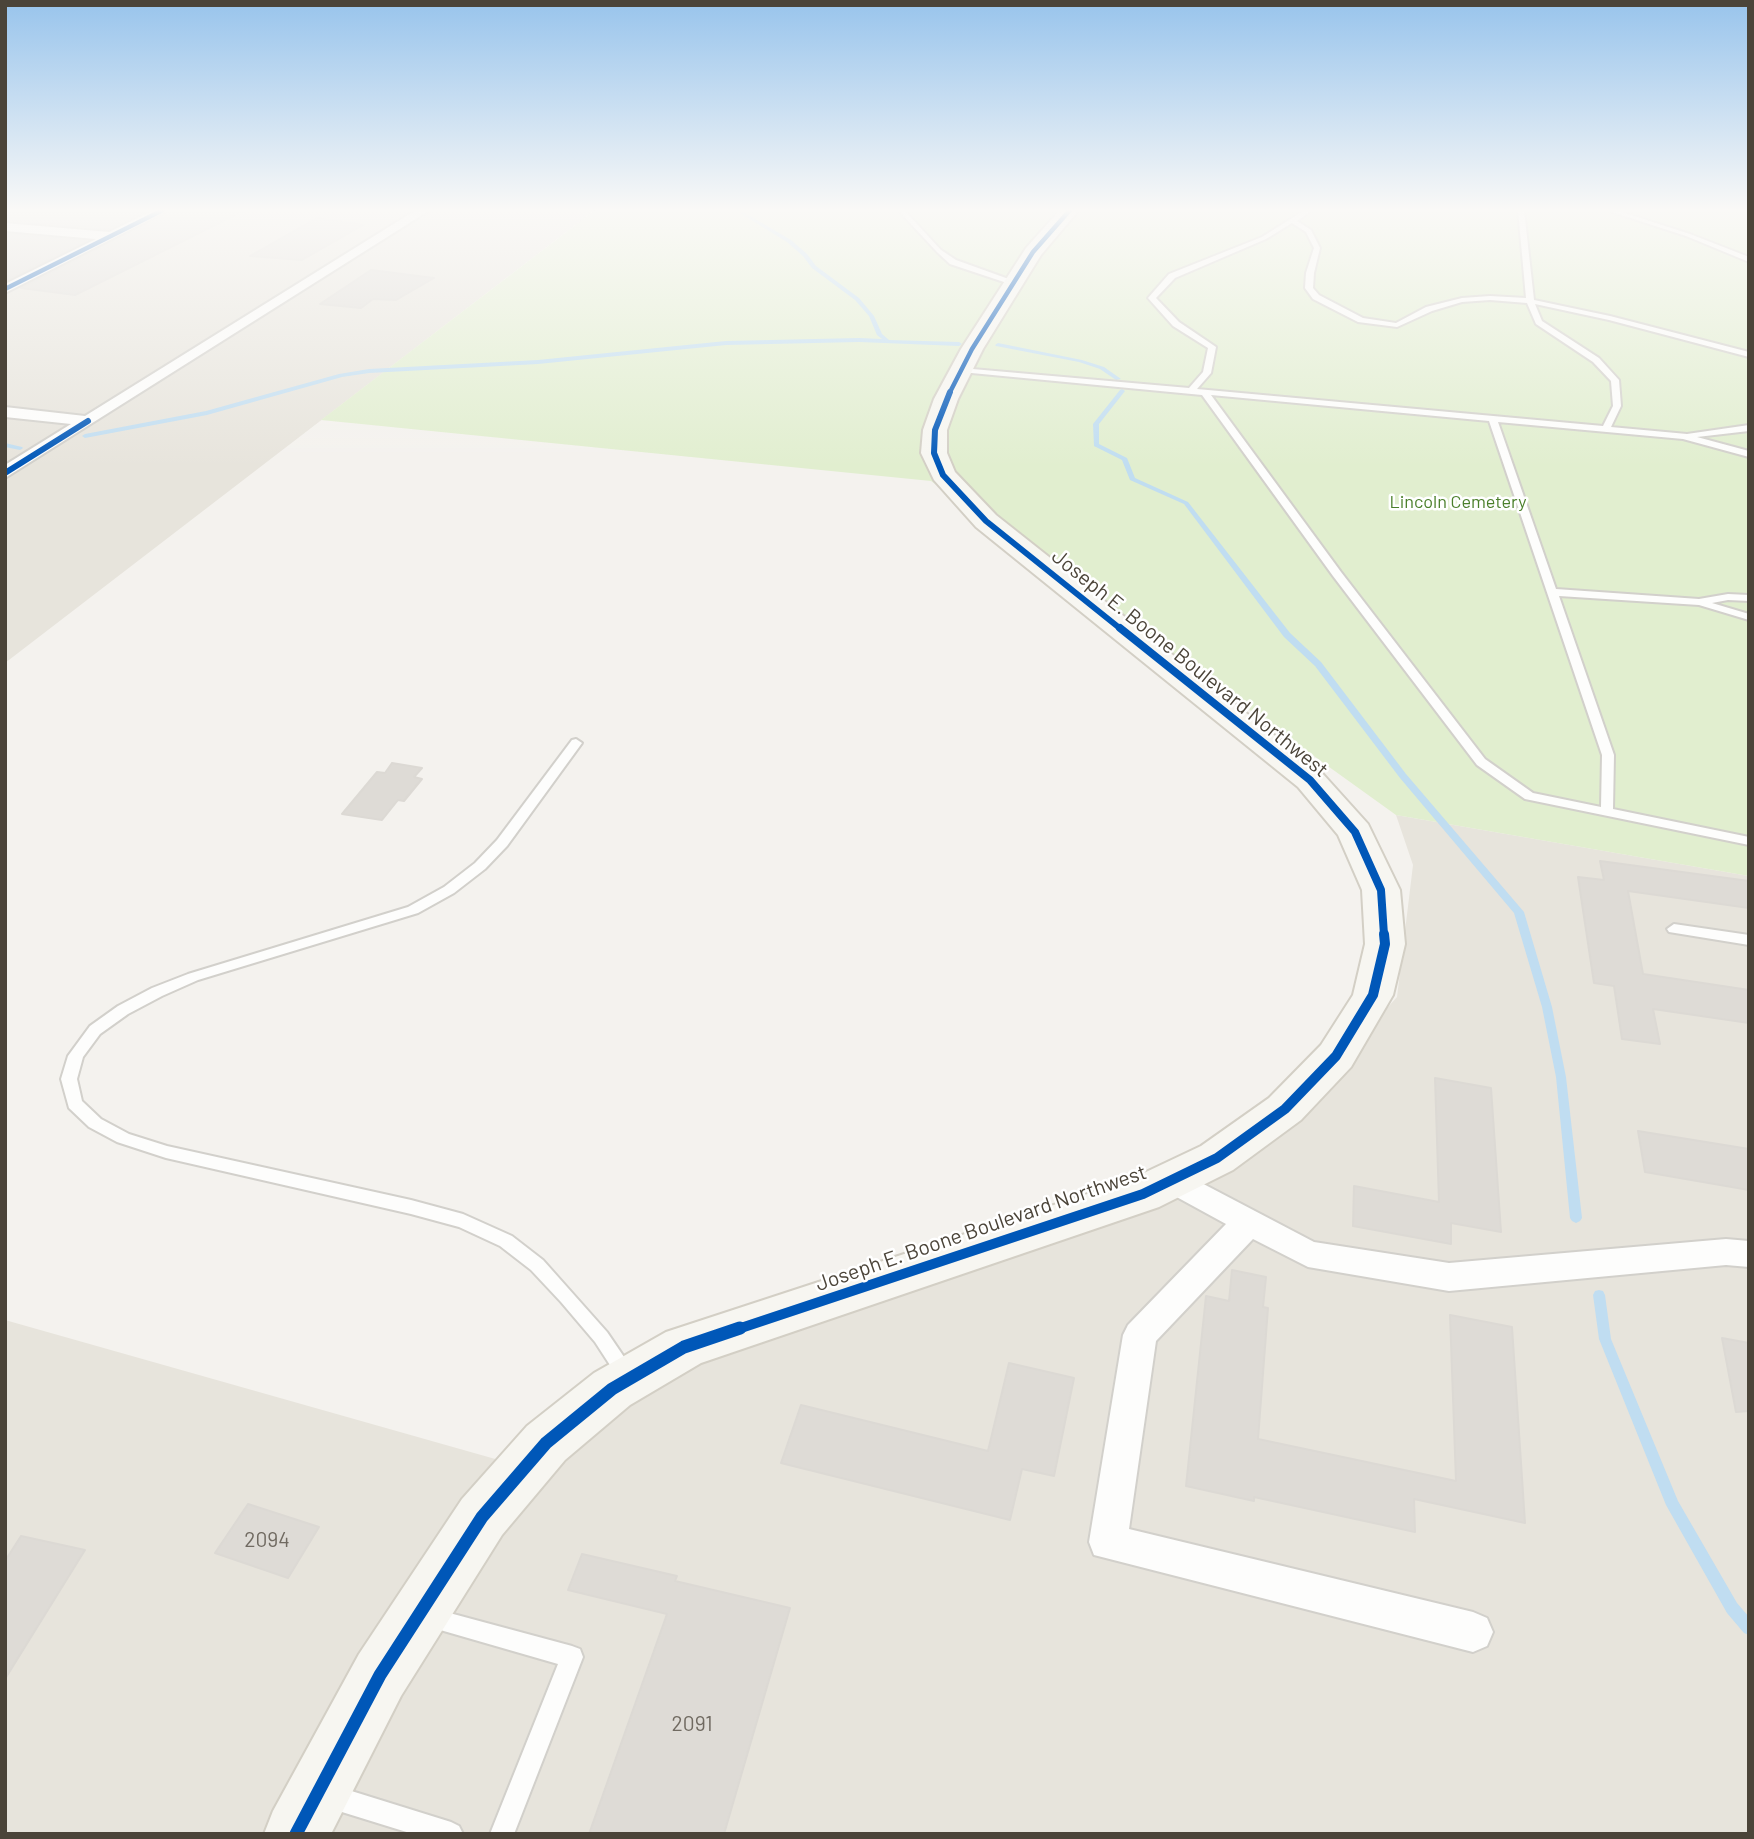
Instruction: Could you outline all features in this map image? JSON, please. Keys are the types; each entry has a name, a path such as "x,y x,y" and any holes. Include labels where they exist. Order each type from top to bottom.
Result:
{"main road":[{"name":"Joseph E. Boone Boulevard Northwest","path":"296,1834 380,1675 482,1517 546,1443 612,1389 684,1347 1143,1194 1217,1158 1284,1110 1336,1056 1373,995 1385,944 1381,890 1355,832 1310,780 986,521 943,475 934,453 935,430 946,399 961,370 1005,296"}],"street":[{"path":"5,473 287,296"},
{"path":"5,412 88,421"},
{"path":"1173,1180 1308,1254 1449,1277 1726,1252 1749,1254"},
{"path":"1250,1222 1140,1335 1108,1542 1473,1632"}],"lane":[{"path":"1154,296 1152,298 1176,324 1212,346 1207,373 1191,391"},
{"path":"1315,296 1361,320 1397,325 1429,309 1462,300 1490,298 1530,301 1610,318 1749,355"},
{"path":"1529,296 1539,322 1596,360 1615,380 1617,406 1606,429"},
{"path":"961,370 1683,436 1749,454"},
{"path":"1204,393 1337,574 1481,762 1529,796 1749,841"},
{"path":"1493,419 1608,755 1608,812"},
{"path":"1683,436 1749,428"},
{"path":"1552,592 1699,602 1749,617"},
{"path":"1699,602 1728,597 1749,598"},
{"path":"576,743 502,843 480,866 449,890 412,909 193,977 157,992 123,1010 95,1030 76,1056 69,1079 75,1104 95,1123 122,1138 166,1152 424,1210 463,1221 506,1241 537,1265 587,1320 629,1379"},
{"path":"1674,929 1749,940"},
{"path":"419,1615 572,1657 502,1834"},
{"path":"318,1792 368,1810 451,1834"}],"shaded area":[{"path":"5,296 483,296 5,663"},
{"path":"1396,815 1749,876 1749,1834 5,1834 5,1320 527,1468 656,1341 1157,1182 1336,1065 1397,997 1413,865"}],"green space":[{"name":"Lincoln Cemetery","path":"483,296 1749,296 1749,876 1396,815 931,481 321,420"}],"building":[{"path":"332,296 403,296 396,300 373,299 361,308 320,304"},
{"path":"392,763 422,768 414,777 422,779 404,801 398,800 382,820 342,814 377,772 385,773"},
{"path":"1600,861 1749,881 1749,908 1628,891 1643,974 1749,990 1749,1023 1653,1009 1660,1044 1622,1039 1614,986 1594,983 1578,877 1604,880"},
{"path":"1435,1078 1491,1088 1501,1232 1451,1223 1451,1244 1353,1226 1354,1186 1439,1202"},
{"path":"1638,1131 1749,1149 1749,1190 1645,1172"},
{"path":"1232,1270 1266,1277 1263,1307 1268,1308 1258,1439 1456,1481 1450,1315 1512,1327 1525,1523 1414,1499 1415,1532 1254,1497 1254,1501 1186,1486 1206,1296 1229,1301"},
{"path":"1722,1338 1749,1343 1749,1411 1736,1412"},
{"path":"1009,1363 1074,1378 1054,1476 1022,1469 1010,1520 781,1463 801,1405 988,1451"},
{"path":"248,1504 319,1527 288,1578 215,1553"},
{"path":"21,1536 85,1550 5,1679 5,1561"},
{"path":"582,1554 677,1576 675,1581 790,1608 724,1834 589,1834 667,1614 568,1590"}],"waterway":[{"path":"853,296 871,316 880,335 887,341"},
{"path":"85,436 207,413 341,375 369,371 538,362 726,343 887,341"},
{"path":"887,341 959,344"},
{"path":"998,345 1080,361 1102,368 1118,379"},
{"path":"1122,391 1096,424 1096,445 1125,459 1132,479 1186,503 1287,635 1318,664 1403,776 1519,912 1547,1007 1561,1077 1576,1218"},
{"path":"5,445 20,448"},
{"path":"1599,1295 1605,1339 1673,1505 1732,1608 1749,1628"}],"cycle path":[{"path":"296,1834 380,1675 482,1517 546,1443 612,1389 684,1347 1143,1194 1217,1158 1285,1109 1336,1056 1373,995 1385,944 1381,890 1355,832 1310,780 986,521 943,475 934,453 935,430 946,399 972,349 1005,296"},
{"path":"5,473 88,421"}]}
